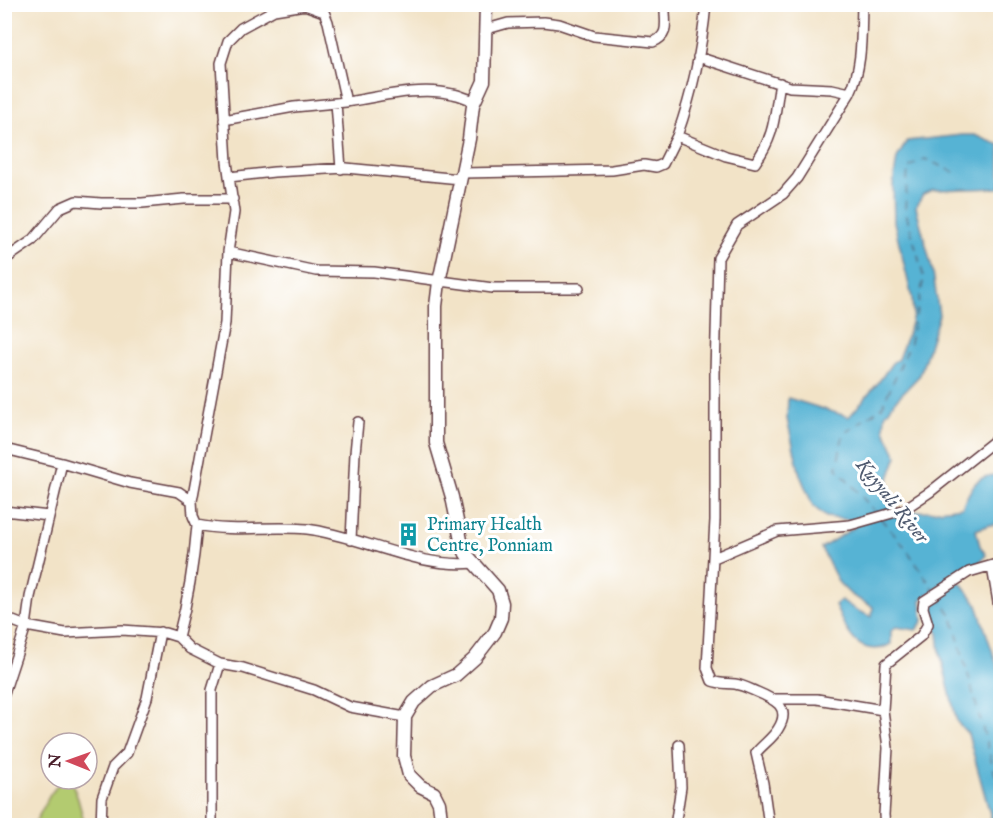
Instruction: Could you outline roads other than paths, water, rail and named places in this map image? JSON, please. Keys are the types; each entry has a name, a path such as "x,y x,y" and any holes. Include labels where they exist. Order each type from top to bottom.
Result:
{"main road":[{"path":"442,825 439,803 434,793 420,786 409,776 404,756 405,717 414,702 432,686 456,675 475,658 498,625 502,603 498,590 466,554 462,546 452,497 436,442 436,306 475,101 484,81 486,4"}],"street":[{"path":"487,29 508,23 544,22 559,24 594,36 653,42 662,39 665,34 665,4"},
{"path":"862,4 856,81 850,93 797,178 783,194 737,225 718,258 714,558 707,668 712,681 719,684 735,684 775,699 817,699 883,710"},
{"path":"229,177 341,169 460,176 612,170 644,165 656,167 663,164 676,136 698,57 704,5"},
{"path":"178,637 194,564 197,525 193,516 192,501 225,323 228,252 234,212 224,120 221,63 228,41 241,28 274,7 315,6 324,12 328,22 341,103 341,169"},
{"path":"698,57 790,87 832,89 850,93"},
{"path":"676,136 726,156 755,163 765,148 773,129 780,83"},
{"path":"224,120 294,107 403,94 432,92 453,94 475,101"},
{"path":"4,260 33,240 60,208 76,201 142,203 184,199 233,200"},
{"path":"228,252 316,271 374,272 494,288 579,288"},
{"path":"351,540 358,422"},
{"path":"714,558 777,531 850,525 903,510 948,478 993,442 1000,433"},
{"path":"4,447 130,483 179,492 192,501"},
{"path":"4,693 27,626 30,597 62,463"},
{"path":"4,511 49,516"},
{"path":"197,525 238,530 255,527 309,530 436,561 474,563"},
{"path":"885,825 888,748 883,710 886,664 921,636 928,624 923,608 924,601 969,572 996,565 1000,614"},
{"path":"4,622 13,621 65,633 122,630 160,632 178,637 190,649 220,664 292,682 350,707 405,717"},
{"path":"101,825 102,798 113,767 127,753 147,698 160,632"},
{"path":"212,825 212,690 220,664"},
{"path":"769,825 756,753 778,729 783,716 775,699"},
{"path":"675,825 681,787 679,746"}],"water":[{"path":"974,135 1000,145 1000,188 933,190 923,194 916,207 933,272 939,315 920,375 885,415 884,429 897,456 888,481 889,501 900,512 962,507 975,483 985,477 1000,475 1000,524 976,530 980,546 986,555 978,564 963,570 921,600 923,621 916,630 896,627 891,631 891,644 870,649 862,646 849,633 835,605 841,600 872,617 873,607 851,595 839,583 821,548 855,527 850,520 826,517 813,506 800,475 787,419 788,398 849,417 892,363 898,359 913,315 912,298 894,222 893,184 897,158 907,141"},
{"path":"959,581 976,602 1000,674 1000,825 993,825 968,734 957,722 940,652 938,633 931,624 925,605"}],"place":[{"name":"Primary Health Centre, Ponniam","path":"409,535"}],"water label":[{"name":"Kuyyali River","path":"892,501"}]}
